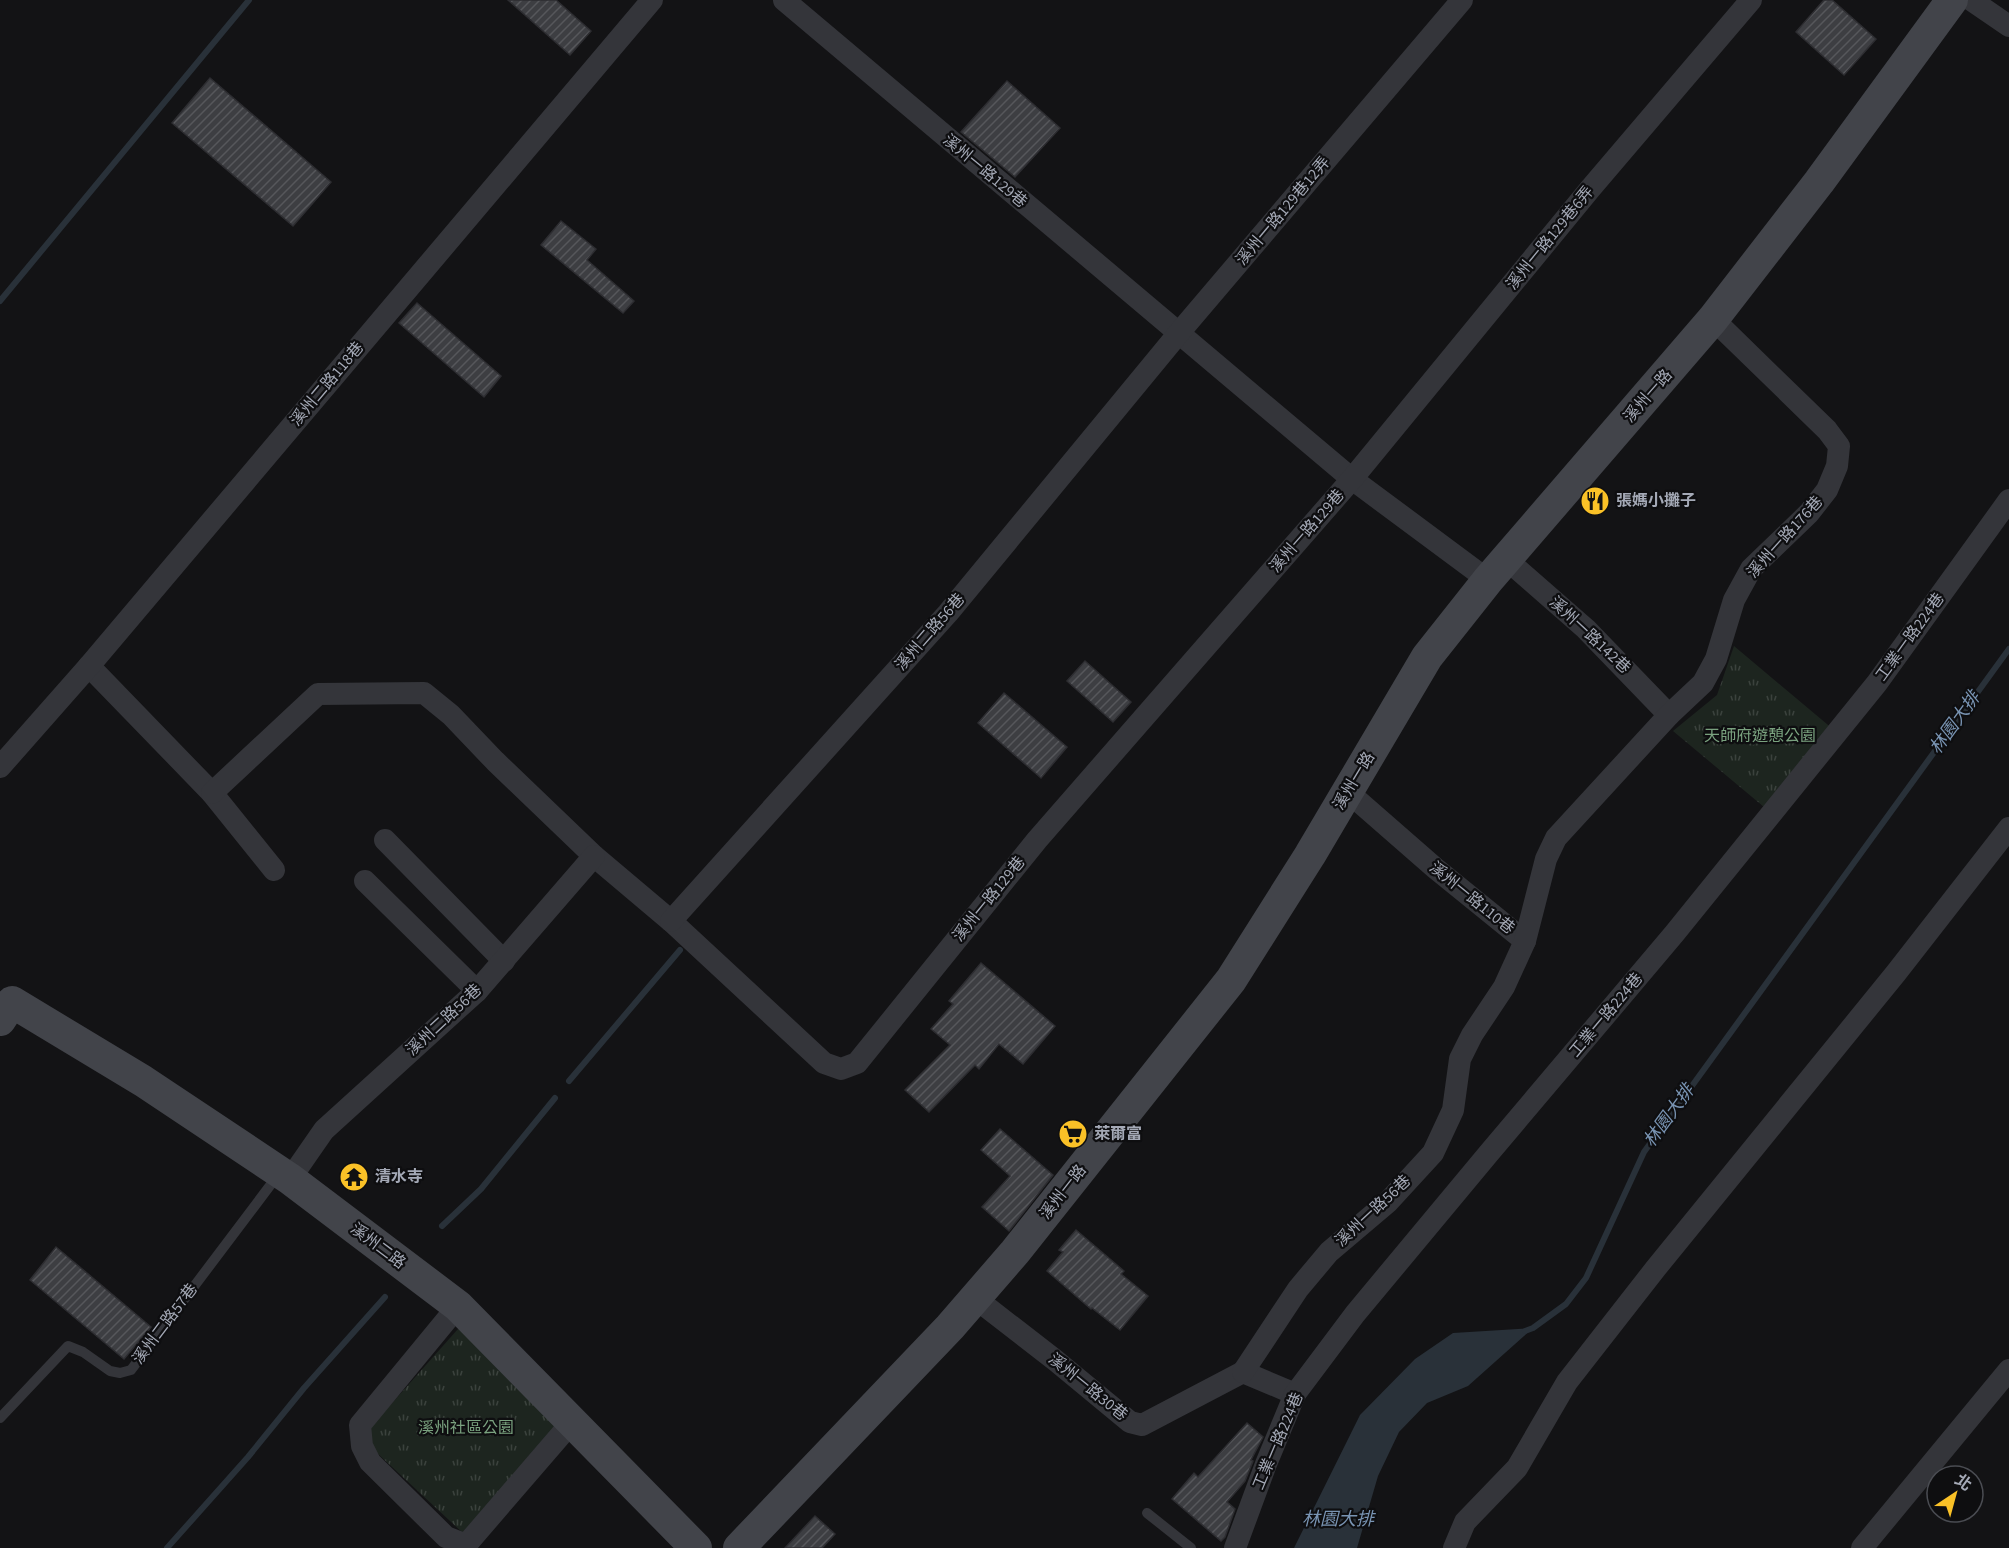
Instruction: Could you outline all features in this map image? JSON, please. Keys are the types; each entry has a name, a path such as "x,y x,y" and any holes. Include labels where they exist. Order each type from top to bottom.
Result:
{"street":[{"name":"溪州二路118巷","path":"0,767 89,666 652,0"},
{"name":"溪州一路129巷","path":"784,0 1352,479 1497,569"},
{"name":"溪州一路129巷12弄","path":"1178,334 1461,0"},
{"name":"溪州一路129巷6弄","path":"1352,479 1590,189 1751,0"},
{"name":"溪州一路","path":"739,1548 950,1327 1015,1252 1231,980 1310,855 1427,657 1497,569 1713,319 1819,182 1952,0"},
{"path":"1971,0 2009,26"},
{"name":"溪州一路176巷","path":"1669,715 1703,683 1716,659 1734,600 1751,569 1809,513 1827,490 1837,466 1839,447 1827,430 1713,319"},
{"name":"溪州二路56巷","path":"671,921 948,613 1178,334"},
{"name":"溪州一路129巷","path":"212,793 318,694 424,693 451,715 495,761 594,856 671,921 824,1063 842,1069 857,1063 1037,840 1352,479"},
{"name":"工業一路224巷","path":"1235,1548 1295,1394 1355,1314 1674,934 1877,683 2009,500"},
{"name":"溪州一路142巷","path":"1497,569 1586,628 1669,715"},
{"path":"89,666 212,793 274,870"},
{"name":"溪州一路110巷","path":"1348,792 1435,868 1525,941 1546,859 1556,838 1669,715"},
{"path":"1454,1548 1466,1522 1517,1468 1567,1382 1656,1268 1896,973 2009,828"},
{"path":"385,840 504,961"},
{"name":"溪州二路56巷","path":"285,1176 324,1130 477,991 594,856"},
{"path":"365,881 477,991"},
{"name":"溪州一路56巷","path":"1281,1314 1298,1289 1329,1252 1388,1202 1433,1153 1453,1110 1460,1059 1472,1035 1504,987 1525,941"},
{"name":"溪州二路","path":"4,1005 143,1081 285,1176 458,1306 696,1548"},
{"name":"溪州一路30巷","path":"975,1298 1130,1422 1142,1425 1243,1372 1281,1314"},
{"path":"458,1306 360,1425 362,1446 370,1462 454,1545 572,1422"},
{"path":"1862,1548 2009,1370"},
{"path":"1243,1372 1295,1394"}],"lane":[{"name":"溪州二路57巷","path":"0,1418 68,1346 82,1352 110,1371 120,1373 131,1370 285,1176"},
{"path":"1147,1513 1191,1548"}],"green space":[{"name":"天師府遊憩公園","path":"1734,646 1834,730 1770,812 1673,731 1717,695"},
{"name":"溪州社區公園","path":"466,1320 568,1422 465,1535 361,1438"}],"water":[{"name":"林園大排","path":"1533,1328 1468,1386 1427,1403 1399,1432 1378,1476 1357,1548 1294,1548 1360,1415 1415,1359 1453,1333"}],"building":[{"path":"508,0 556,0 591,31 570,55"},
{"path":"1824,0 1832,0 1876,39 1844,75 1796,32"},
{"path":"210,78 331,182 293,226 172,123"},
{"path":"1007,81 1060,128 1015,177 961,132"},
{"path":"561,221 596,249 587,260 634,301 623,313 541,245"},
{"path":"417,303 501,376 484,397 399,323"},
{"path":"1085,661 1131,702 1113,722 1067,681"},
{"path":"1004,693 1067,747 1041,778 978,723"},
{"path":"981,963 1055,1026 1023,1064 999,1044 979,1069 975,1065 929,1112 905,1090 950,1045 931,1029 953,1004 949,1001"},
{"path":"1000,1129 1053,1175 1009,1231 982,1207 1010,1176 981,1150"},
{"path":"1076,1230 1124,1271 1121,1274 1148,1296 1120,1330 1091,1309 1047,1271 1063,1252 1059,1250"},
{"path":"56,1247 151,1327 124,1359 30,1280"},
{"path":"1247,1423 1263,1437 1251,1460 1253,1461 1245,1481 1227,1502 1235,1509 1225,1537 1221,1541 1172,1499 1194,1473 1198,1477"},
{"path":"815,1516 835,1534 822,1548 785,1548"}],"waterway":[{"path":"0,301 249,0"},
{"name":"林園大排","path":"1525,1331 1533,1328 1566,1304 1586,1278 1644,1152 2009,649"},
{"path":"569,1081 680,950"},
{"path":"442,1226 481,1189 555,1098"},
{"path":"167,1548 385,1297"}],"place":[{"name":"張媽小攤子","path":"1595,501"},
{"name":"萊爾富","path":"1073,1134"},
{"name":"清水寺","path":"354,1177"}]}
